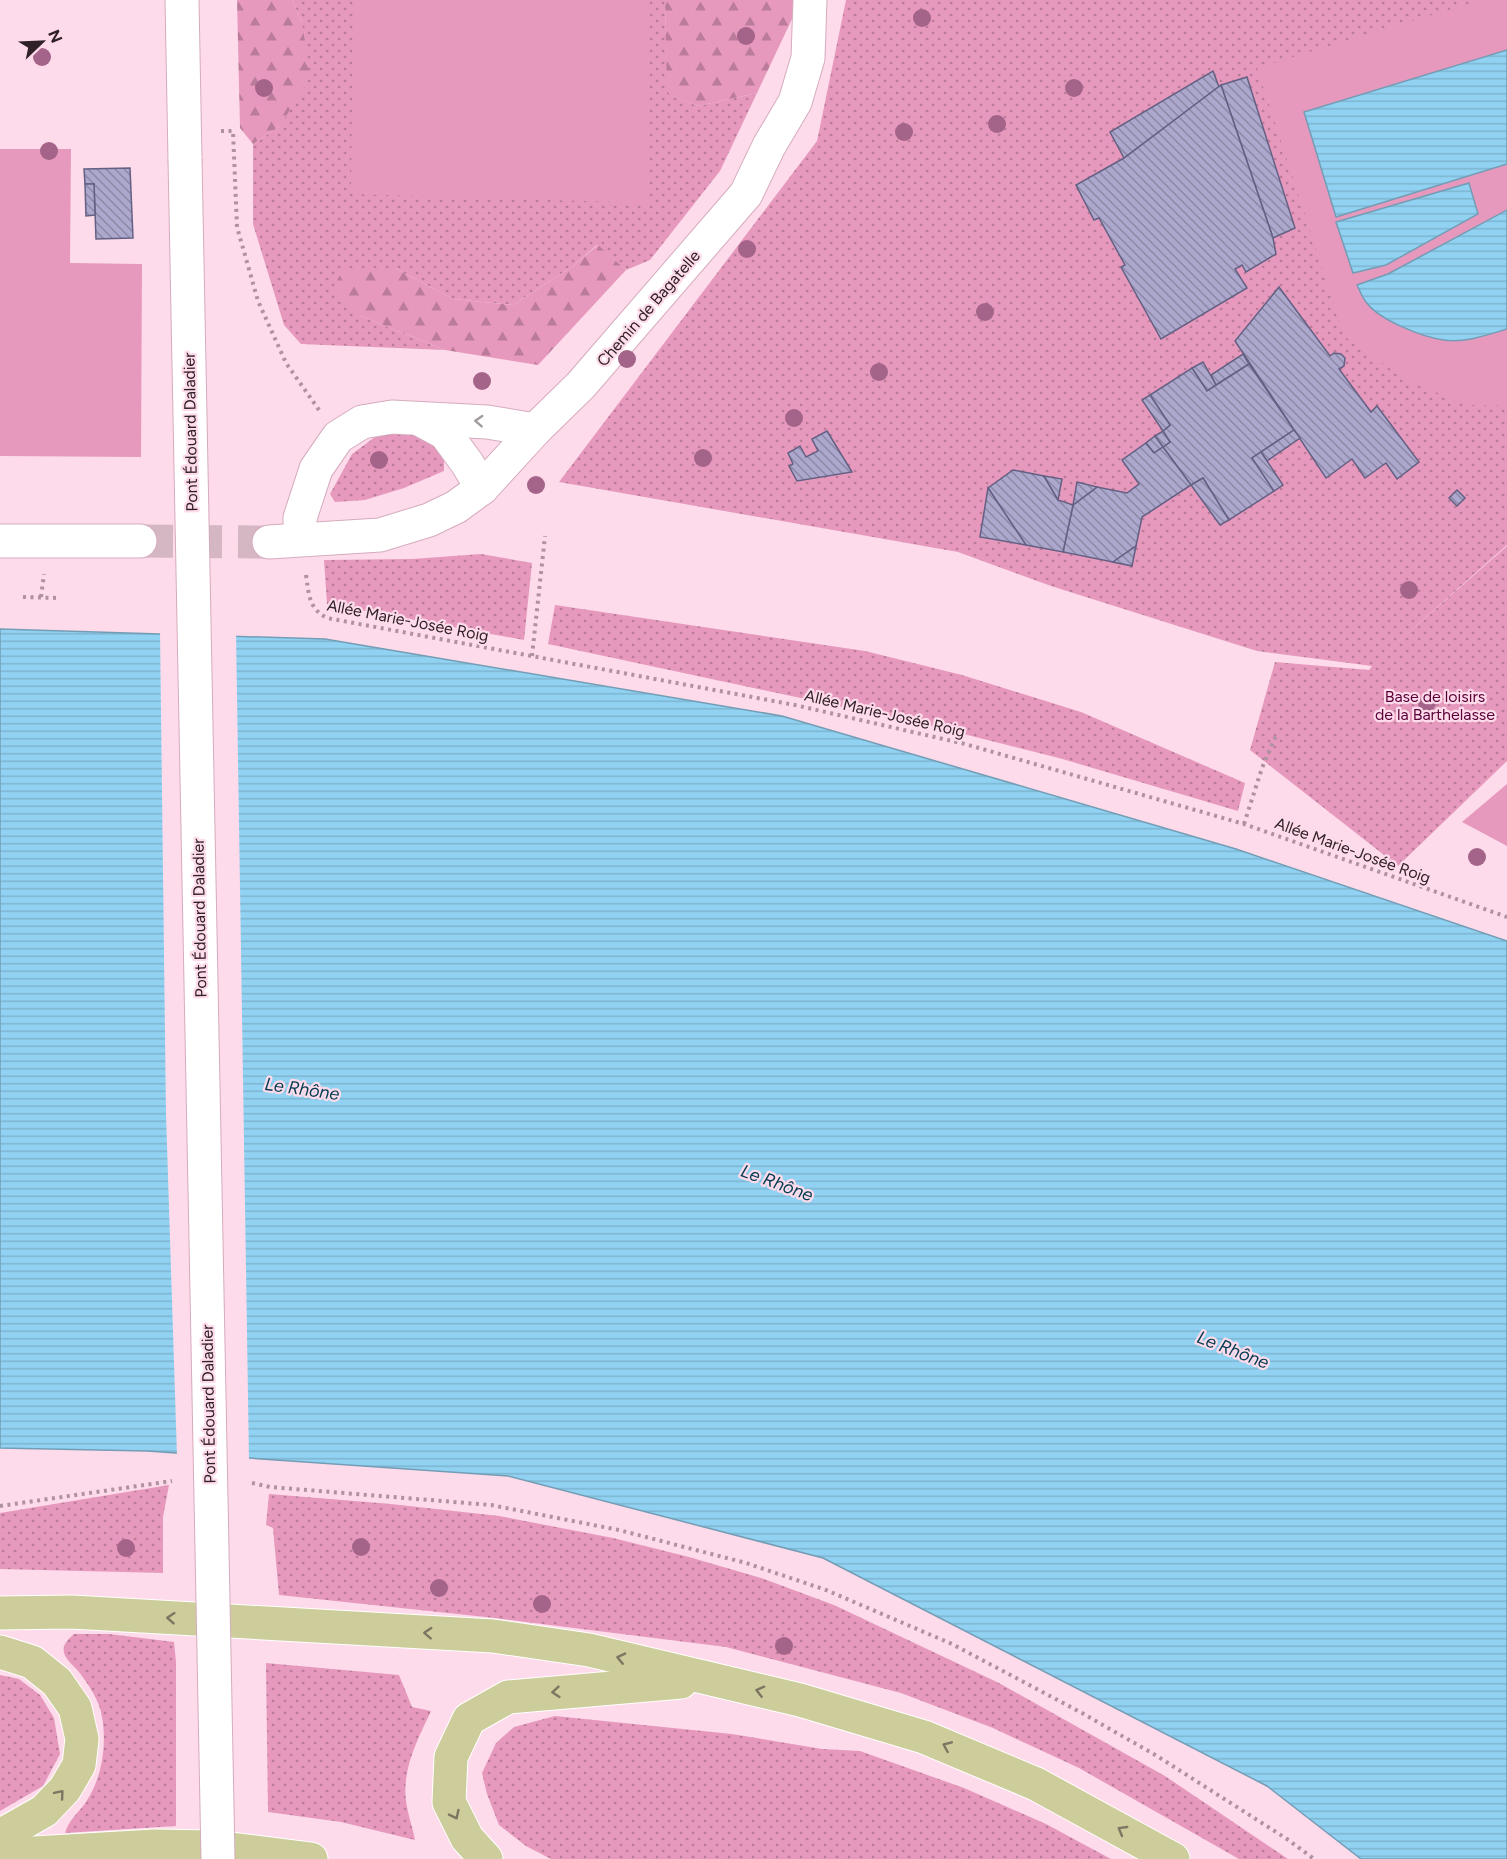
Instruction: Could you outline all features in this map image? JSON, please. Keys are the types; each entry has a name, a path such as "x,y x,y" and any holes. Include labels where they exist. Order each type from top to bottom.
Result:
{"main road":[{"name":"Pont Édouard Daladier","path":"182,0 216,1851"},
{"name":"Chemin de Bagatelle","path":"284,541 380,535 429,520 456,507 482,488 535,430 581,385 746,194 769,146 795,102 808,58 810,0"},
{"path":"284,541 300,518 316,469 338,437 362,422 392,417 487,422 535,430"},
{"path":"421,420 445,433 482,488"},
{"path":"0,541 141,541"},
{"path":"0,1613 72,1612 493,1636 589,1650 800,1700 924,1737 1036,1784 1173,1859"},
{"path":"0,1652 32,1662 57,1682 75,1708 82,1738 79,1765 65,1789 44,1812 0,1836"},
{"path":"486,1859 467,1838 449,1802 451,1757 469,1719 508,1697 666,1682 719,1681"},
{"path":"0,1854 164,1846 215,1847 311,1859"}],"path":[{"path":"233,131 237,226 258,302 286,363 338,437"},
{"path":"532,656 544,536"},
{"name":"Allée Marie-Josée Roig","path":"284,541 316,613 327,618 795,705 965,744 1244,824 1507,917"},
{"path":"24,597 58,598"},
{"path":"1244,824 1276,733"},
{"path":"0,1506 172,1480"},
{"path":"252,1483 270,1487 491,1505 619,1530 746,1563 826,1590 952,1644 1082,1713 1197,1782 1287,1839 1314,1859"}],"green space":[{"path":"237,0 292,0 302,22 310,77 280,126 253,144 240,128"},
{"path":"292,0 665,0 668,94 698,106 757,93 720,171 650,260 626,270 597,245 573,266 513,305 453,299 395,268 361,316 445,350 301,344 284,325 253,224 253,144 280,126 302,22"},
{"path":"353,0 650,0 649,203 351,194"},
{"path":"665,0 801,0 757,93 698,106 667,94"},
{"name":"Base de loisirs de la Barthelasse","path":"846,0 1507,0 1507,545 1390,649 1507,546 1507,761 1398,866 1250,750 1275,662 1369,670 1372,666 1257,651 1051,586 958,552 559,482 817,141"},
{"path":"1481,0 1507,0 1507,406 1467,405 1406,380 1345,337 1257,68"},
{"path":"0,149 71,149 70,263 142,264 141,457 0,456"},
{"path":"598,245 626,270 538,365 445,350 361,316 333,289 343,269 395,268 453,299 513,305 573,266"},
{"path":"398,431 424,433 444,457 444,471 404,488 365,500 335,502 330,494 352,454 375,437"},
{"path":"481,554 532,563 524,640 327,604 324,560 412,559"},
{"path":"555,605 865,651 962,675 1081,712 1245,783 1238,811 1059,758 932,726 548,644"},
{"path":"1507,784 1507,846 1462,822"},
{"path":"169,1485 163,1517 163,1573 0,1569 0,1513"},
{"path":"269,1494 499,1516 613,1538 761,1578 834,1605 999,1683 1165,1776 1288,1859 1239,1859 1079,1768 993,1728 901,1693 726,1647 495,1618 279,1595 273,1528 266,1525"},
{"path":"74,1634 109,1634 174,1642 176,1826 65,1833 96,1783 102,1761 104,1739 101,1711 96,1699 64,1653 65,1645"},
{"path":"266,1663 399,1675 412,1707 431,1711 411,1757 406,1781 405,1794 415,1840 341,1822 268,1812"},
{"path":"0,1675 19,1679 40,1695 54,1718 60,1754 43,1786 0,1811"},
{"path":"555,1716 732,1734 822,1749 860,1751 964,1788 1046,1824 1111,1859 551,1859 526,1846 499,1825 482,1773 496,1743 514,1727"}],"water":[{"path":"1507,50 1507,164 1336,217 1304,112"},
{"path":"1469,183 1478,214 1386,265 1353,273 1336,222"},
{"path":"1507,210 1507,329 1468,339 1444,340 1413,331 1391,321 1372,309 1363,298 1357,285 1388,274"},
{"name":"Le Rhône","path":"0,629 325,639 782,716 1236,849 1507,941 1507,1859 1361,1859 1267,1786 823,1558 508,1476 147,1451 0,1448"}],"pier":[{"path":"160,631 236,633 249,1461 177,1456 166,1114"}],"building":[{"path":"1213,71 1219,87 1124,158 1110,132"},
{"path":"1247,77 1295,228 1273,238 1221,85"},
{"path":"1221,85 1273,238 1276,254 1246,272 1242,265 1235,269 1247,288 1161,339 1121,267 1125,265 1099,218 1094,220 1076,185 1124,158"},
{"path":"130,168 133,238 96,239 94,184 85,184 84,169"},
{"path":"85,184 94,184 95,215 86,216"},
{"path":"1279,287 1330,356 1334,353 1341,354 1345,358 1344,366 1339,369 1371,412 1377,406 1419,462 1397,479 1386,463 1365,478 1352,459 1326,478 1235,341"},
{"path":"1243,354 1249,364 1216,385 1211,375"},
{"path":"1203,362 1216,385 1207,391 1192,368"},
{"path":"1249,364 1294,430 1252,458 1274,491 1229,520 1203,478 1191,485 1163,447 1170,442 1163,431 1170,425 1150,395 1192,368 1207,391"},
{"path":"1150,395 1170,425 1163,431 1142,400"},
{"path":"1294,430 1300,438 1267,461 1261,452"},
{"path":"827,431 852,472 797,481 789,466 793,464 788,453 800,446 806,457 818,451 812,439"},
{"path":"1163,431 1170,442 1163,447 1155,436"},
{"path":"1155,436 1163,447 1154,453 1146,443"},
{"path":"1146,443 1154,453 1163,447 1191,485 1142,517 1136,546 1113,562 1063,552 1073,505 1097,487 1127,493 1139,484 1122,460"},
{"path":"1261,452 1283,485 1274,491 1252,458"},
{"path":"1013,470 1044,476 1058,500 1073,505 1063,552 1026,545 988,488"},
{"path":"1044,476 1062,479 1058,500"},
{"path":"1203,478 1229,520 1220,525 1191,485"},
{"path":"1077,482 1097,487 1073,505"},
{"path":"988,488 1026,545 980,537"},
{"path":"1457,490 1465,498 1457,506 1449,498"},
{"path":"1136,546 1132,566 1113,562"}],"tunnel":[{"path":"140,541 269,542"}]}
